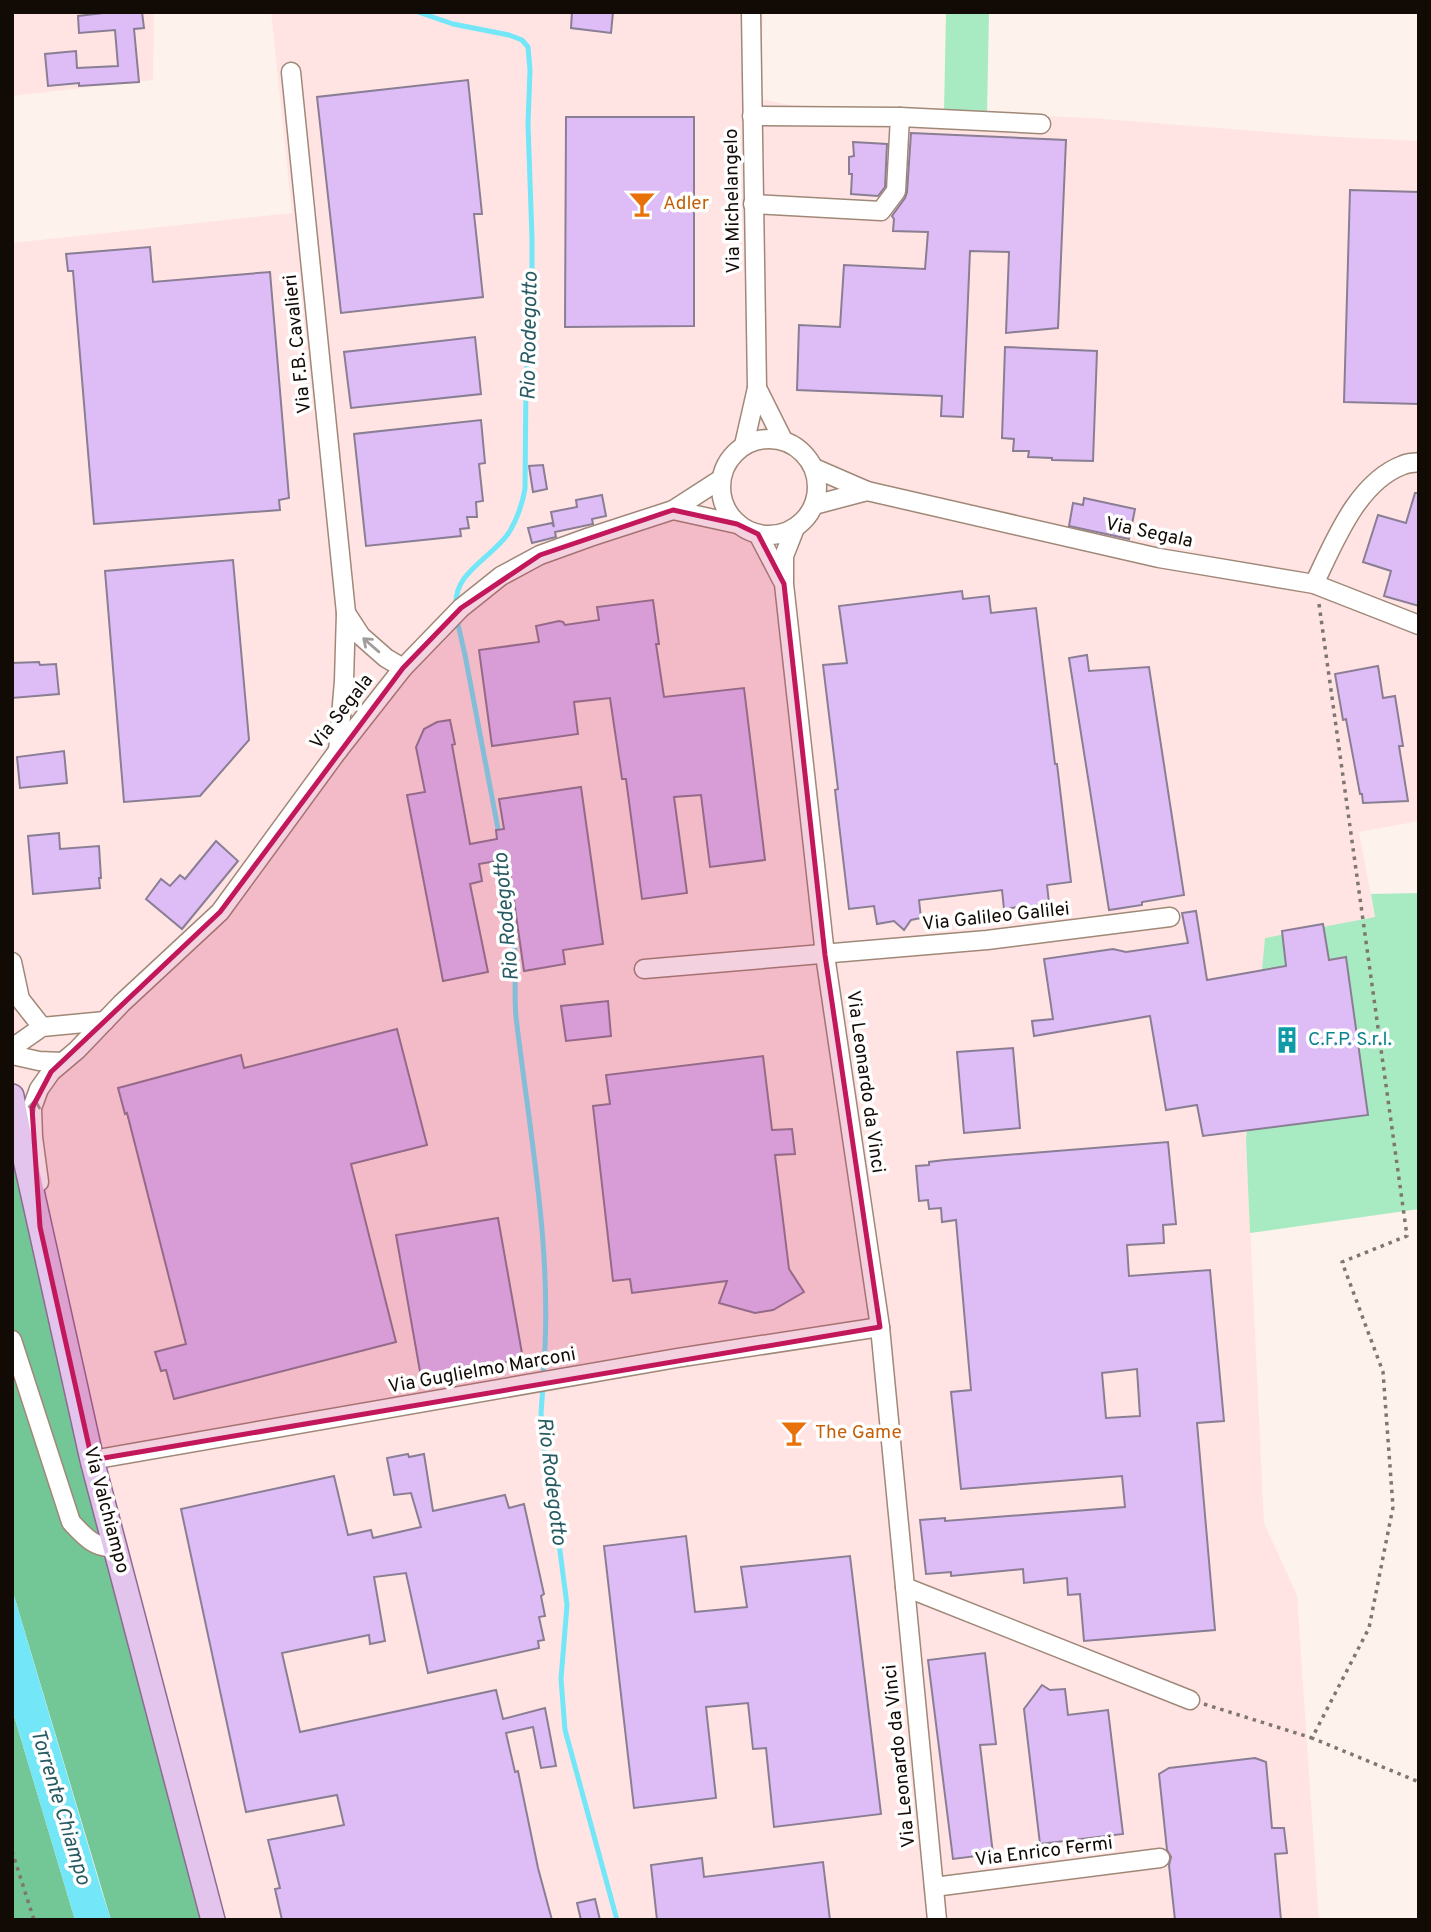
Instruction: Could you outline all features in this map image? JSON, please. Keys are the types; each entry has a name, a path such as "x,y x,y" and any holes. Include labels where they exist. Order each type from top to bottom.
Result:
{"main road":[{"name":"Via Valchiampo","path":"12,1096 92,1460 214,1920"}],"street":[{"name":"Via Michelangelo","path":"744,445 757,388 758,344 751,12"},
{"name":"Via F.B. Cavalieri","path":"291,72 346,613 344,681 337,752"},
{"path":"752,116 900,117 1041,124"},
{"path":"753,204 881,211 896,191 900,117"},
{"name":"Via Michelangelo","path":"757,388 783,440"},
{"path":"744,445 770,438 783,440"},
{"name":"Via Segala","path":"783,440 807,456 814,468 867,491 1159,558 1314,584 1419,625"},
{"name":"Via Segala","path":"40,1227 39,1173 33,1137 32,1108 39,1089 51,1072 220,912 337,752 403,668 461,608 501,576 540,555 673,510 721,479 733,454 744,445"},
{"path":"1314,584 1362,496 1382,477 1404,464 1419,462"},
{"path":"673,510 737,524 758,534 771,536 783,533 803,522 814,505 818,493 814,468"},
{"path":"721,479 721,496 727,511 737,524"},
{"name":"Via Segala","path":"814,505 867,491"},
{"name":"Via Leonardo da Vinci","path":"795,528 784,556 784,584 825,955 880,1327 937,1920"},
{"name":"Via Leonardo da Vinci","path":"758,534 784,584"},
{"path":"346,613 361,636 386,658 403,668"},
{"name":"Via Galileo Galilei","path":"644,969 986,940 1170,917"},
{"path":"12,962 20,999 42,1027"},
{"path":"12,1048 42,1027 105,1021"},
{"path":"12,1055 39,1061 62,1062"},
{"name":"Via Guglielmo Marconi","path":"92,1460 649,1363 880,1327"},
{"path":"12,1340 71,1522 90,1542 107,1548 115,1546"},
{"path":"905,1587 1190,1700"},
{"name":"Via Enrico Fermi","path":"934,1887 1160,1858"}],"path":[{"path":"1312,1738 1369,1628 1394,1507 1382,1372 1342,1262 1407,1236 1320,604"},
{"path":"1190,1700 1312,1738 1419,1782"},
{"path":"12,1851 34,1920"}],"highlighted area":[{"path":"673,510 737,524 758,534 784,584 825,955 880,1327 92,1460 40,1227 32,1108 51,1072 220,912 403,668 461,608 540,555"}],"shaded area":[{"path":"12,12 154,12 153,80 12,96"},
{"path":"271,12 763,12 760,96 738,94 790,105 1092,118 1419,141 1419,821 1359,832 1375,917 1246,1140 1264,1523 1297,1595 1319,1920 216,1920 12,1126 12,243 292,213"}],"green space":[{"path":"946,12 989,12 987,114 944,112"},
{"path":"1419,893 1419,1209 1250,1233 1246,1140 1265,938 1375,917 1371,894"},
{"path":"12,1126 216,1920 111,1920 12,1589"},
{"path":"12,1709 75,1920 12,1920"}],"water":[{"name":"Torrente Chiampo","path":"12,1589 111,1920 75,1920 12,1709"}],"building":[{"path":"142,12 144,28 134,29 139,82 48,86 45,54 76,51 77,68 118,66 115,30 79,33 78,16"},
{"path":"572,12 613,12 611,33 571,28"},
{"path":"468,80 482,214 474,214 483,297 341,313 317,97"},
{"path":"566,117 694,117 694,326 565,327"},
{"path":"911,133 1066,140 1058,328 1006,333 1009,252 970,251 963,417 941,416 942,396 797,390 799,325 840,327 844,265 925,269 928,232 893,231 892,216 907,192"},
{"path":"853,142 887,144 885,187 878,196 851,194 849,157 854,156"},
{"path":"1350,190 1419,192 1419,404 1344,402"},
{"path":"150,247 153,282 270,272 289,498 279,500 280,510 94,524 73,271 68,271 66,254"},
{"path":"475,337 481,394 351,408 344,352"},
{"path":"1005,347 1097,351 1093,461 1028,457 1029,451 1013,451 1014,439 1002,438"},
{"path":"481,420 485,463 479,464 483,501 476,502 477,517 467,517 469,528 460,529 461,536 366,546 354,434"},
{"path":"543,465 547,489 533,492 529,466"},
{"path":"1415,493 1419,493 1419,606 1384,596 1391,571 1363,562 1378,515 1406,523"},
{"path":"602,495 606,516 592,519 593,524 555,532 556,537 532,543 528,528 552,523 554,527 551,512 577,507 576,500"},
{"path":"1084,498 1135,509 1129,539 1069,526 1073,503 1083,505"},
{"path":"233,560 249,740 200,796 124,802 105,571"},
{"path":"962,591 963,599 989,596 991,613 1036,608 1071,882 1047,885 1049,903 1038,904 1031,917 1024,906 1004,909 1002,890 919,900 921,918 911,920 904,930 894,921 877,924 874,906 849,909 823,665 847,663 839,606"},
{"path":"653,600 664,697 744,688 765,860 710,867 701,795 674,797 687,893 642,899 626,779 622,779 610,698 574,702 578,734 492,746 479,650 539,642 536,626 559,621 565,625 599,620 597,607"},
{"path":"1087,655 1089,671 1149,667 1184,895 1109,910 1069,658"},
{"path":"39,662 40,665 56,664 59,694 12,698 12,663"},
{"path":"1378,666 1383,698 1395,696 1403,746 1399,746 1408,801 1363,803 1346,719 1343,720 1335,674"},
{"path":"450,720 470,844 497,839 496,830 504,829 499,799 581,787 603,944 563,950 565,964 524,971 508,859 479,864 482,881 470,884 488,972 443,981 407,795 425,792 416,747 424,729 437,722"},
{"path":"64,751 67,783 20,788 17,757"},
{"path":"59,833 60,849 99,846 100,888 33,894 28,836"},
{"path":"216,841 238,861 182,929 146,899 161,879 170,886 180,875 185,879"},
{"path":"1196,911 1207,980 1286,966 1282,931 1323,924 1329,960 1346,957 1368,1115 1203,1136 1197,1105 1166,1110 1150,1016 1034,1036 1032,1021 1053,1019 1044,959 1113,949 1126,952 1188,943 1182,913"},
{"path":"608,1001 611,1036 566,1041 561,1006"},
{"path":"397,1029 427,1145 351,1164 396,1342 174,1399 166,1370 161,1371 155,1352 186,1344 127,1113 125,1114 118,1088 241,1055 244,1068"},
{"path":"1013,1048 1020,1128 964,1133 957,1052"},
{"path":"763,1056 772,1130 792,1129 795,1154 775,1155 789,1269 804,1292 773,1310 755,1313 719,1303 727,1281 632,1293 630,1279 613,1281 593,1106 610,1104 606,1075"},
{"path":"1168,1142 1176,1224 1163,1225 1164,1243 1127,1245 1129,1276 1210,1270 1224,1421 1197,1423 1215,1630 1084,1641 1080,1594 1068,1595 1067,1578 1024,1583 1023,1569 951,1576 951,1572 926,1574 920,1520 945,1518 945,1521 1125,1507 1122,1476 961,1489 951,1392 971,1390 956,1220 942,1222 941,1208 929,1209 928,1200 919,1201 916,1166 945,1160","holes":["1137,1369 1140,1416 1106,1418 1102,1373"]},
{"path":"498,1218 523,1359 421,1377 396,1235"},
{"path":"408,1454 409,1457 424,1454 433,1511 505,1495 509,1508 524,1504 544,1594 541,1596 545,1616 539,1617 544,1640 538,1641 539,1648 428,1673 406,1573 374,1577 385,1641 370,1644 369,1635 282,1653 300,1732 496,1690 503,1719 545,1708 556,1766 541,1768 533,1727 506,1733 515,1772 518,1771 552,1920 282,1920 275,1889 280,1888 268,1840 344,1825 337,1795 246,1812 181,1509 334,1476 348,1535 371,1530 373,1538 421,1527 411,1493 394,1495 387,1458"},
{"path":"686,1536 695,1612 747,1607 741,1567 850,1556 881,1814 774,1827 766,1748 753,1749 748,1703 706,1707 716,1798 634,1808 604,1546"},
{"path":"985,1653 996,1744 980,1745 993,1854 953,1859 928,1660"},
{"path":"1042,1685 1050,1690 1065,1689 1068,1715 1108,1710 1123,1834 1040,1844 1024,1709"},
{"path":"1255,1758 1266,1762 1272,1828 1284,1828 1287,1853 1275,1854 1281,1920 1175,1920 1169,1865 1171,1857 1167,1850 1159,1774 1169,1768"},
{"path":"702,1858 704,1877 823,1862 830,1920 657,1920 651,1865"},
{"path":"595,1899 600,1920 581,1920 577,1903"}],"waterway":[{"name":"Rio Rodegotto","path":"418,12 453,24 522,40 528,47 530,70 528,124 532,311 526,379 525,489 511,529 466,576 460,585 456,607"},
{"name":"Rio Rodegotto","path":"457,620 499,834"},
{"name":"Rio Rodegotto","path":"502,854 514,941 516,1017 543,1242 546,1332 543,1377"},
{"name":"Rio Rodegotto","path":"543,1386 541,1413 546,1465 567,1605 561,1679 565,1730 617,1920"}],"place":[{"name":"Adler","path":"642,204"},
{"name":"C.F.P. S.r.l.","path":"1287,1040"},
{"name":"The Game","path":"794,1433"}]}
